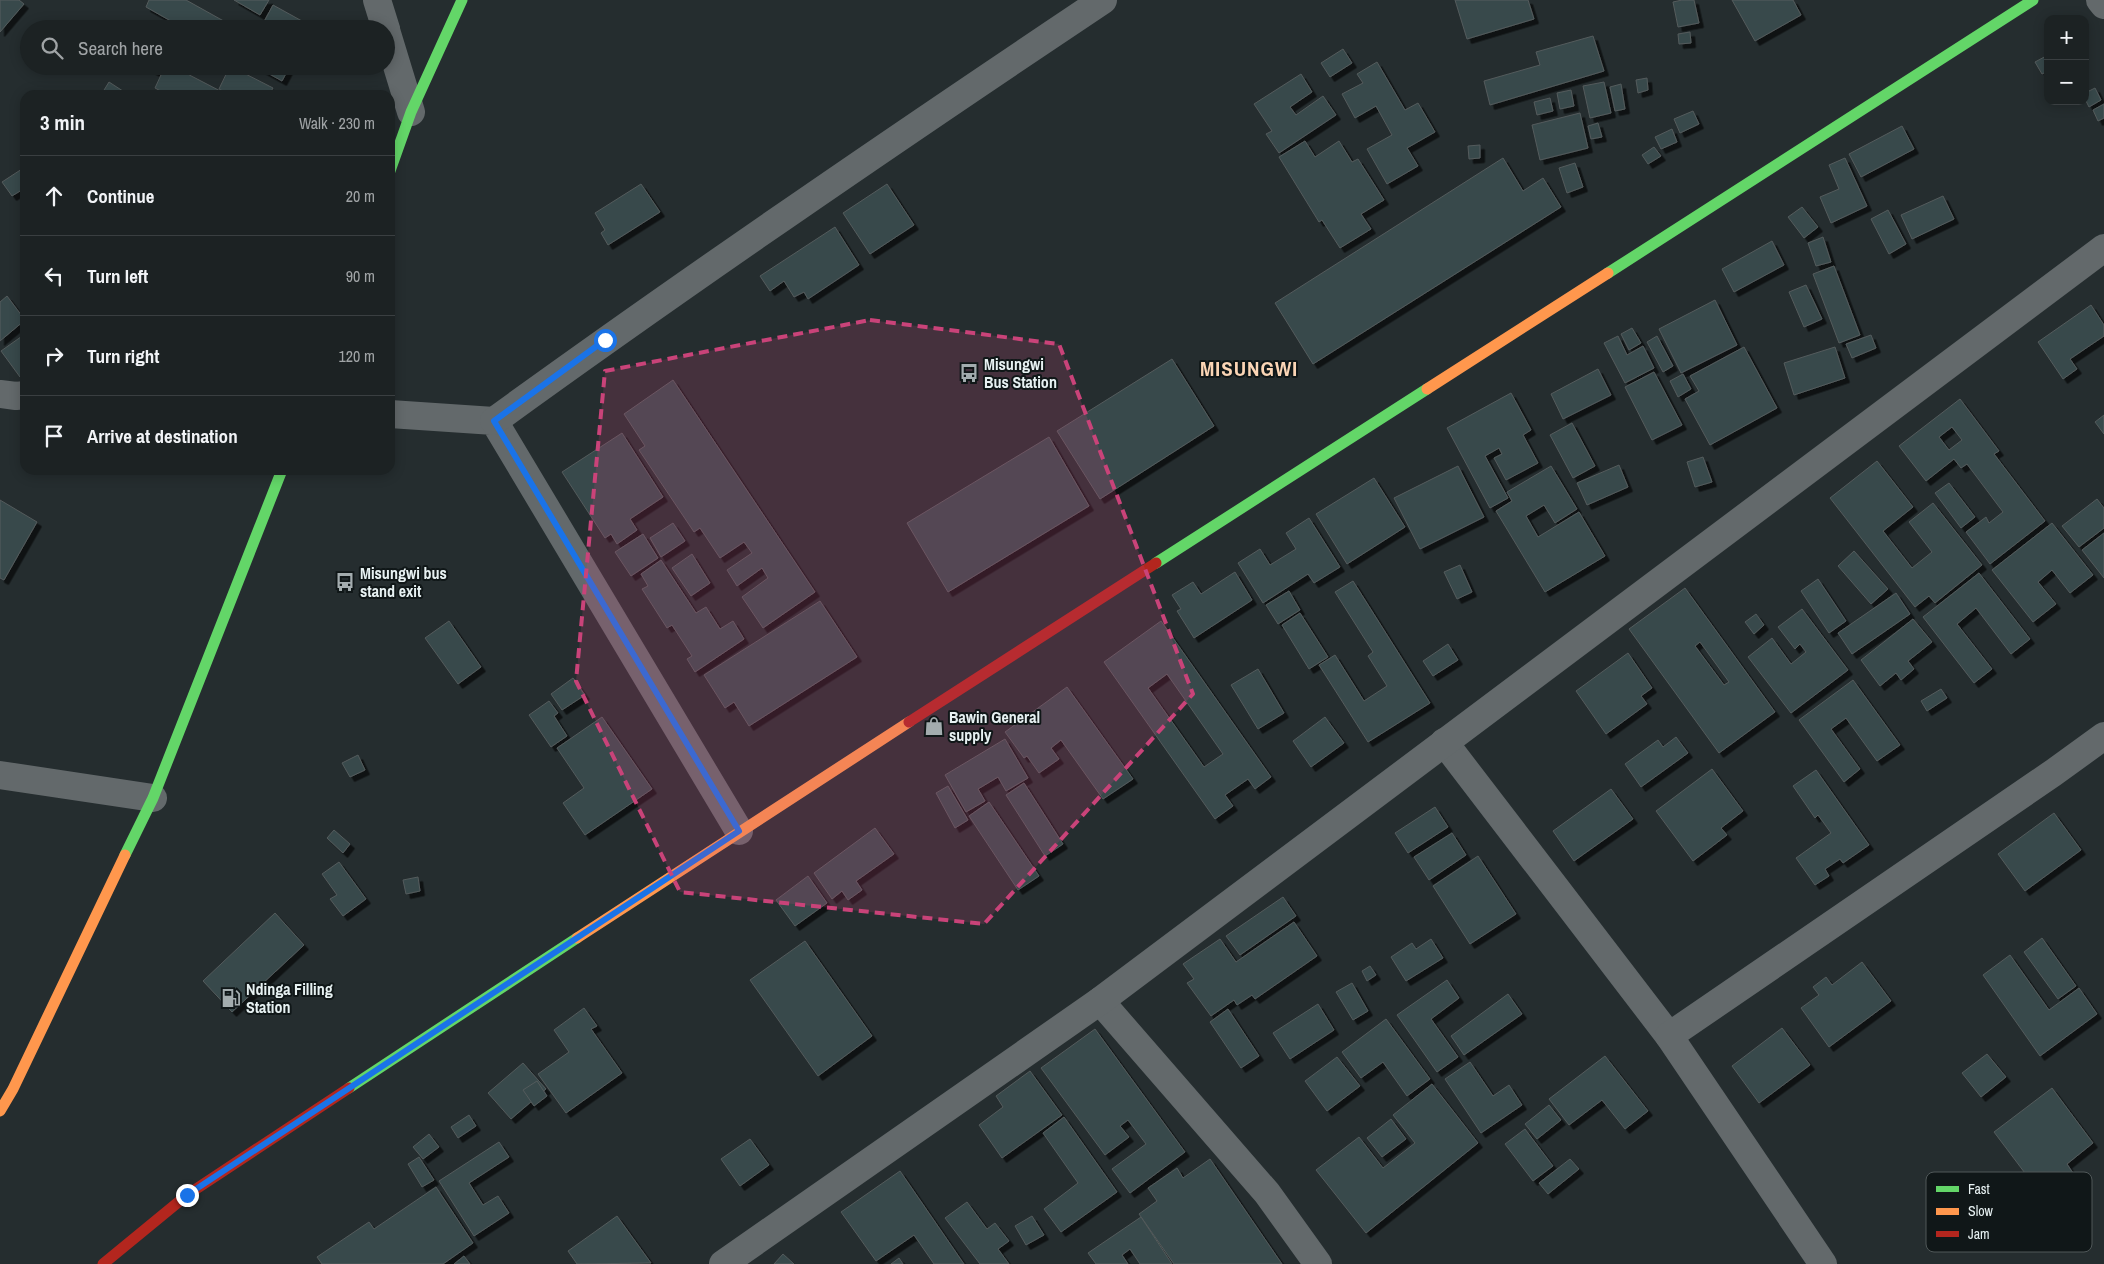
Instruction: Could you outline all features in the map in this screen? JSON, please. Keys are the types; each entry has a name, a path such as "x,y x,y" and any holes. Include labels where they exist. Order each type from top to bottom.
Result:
{"main road":[{"path":"395,157 411,112 462,0"},
{"path":"104,1264 187,1195 739,831 2033,0"},
{"path":"0,1111 13,1089 153,798 280,475"}],"street":[{"path":"378,0 384,20"},
{"path":"395,414 494,421 621,329 870,156 1103,0"},
{"path":"2100,0 2104,5"},
{"path":"395,59 411,112"},
{"path":"723,1264 1100,1001 2104,248"},
{"path":"0,394 20,396"},
{"path":"494,421 739,831"},
{"path":"1669,1036 2053,774 2104,736"},
{"path":"1444,742 1669,1036 1823,1264"},
{"path":"0,775 153,798"},
{"path":"1100,1001 1267,1193 1318,1264"}],"highlighted area":[{"path":"870,320 1059,344 1193,694 984,924 680,892 576,681 605,371"}],"building":[{"path":"0,0 19,0 24,4 0,32"},
{"path":"149,0 186,0 222,20 169,20 146,7"},
{"path":"234,0 269,0 260,15"},
{"path":"1455,0 1528,0 1534,19 1467,39"},
{"path":"1694,0 1699,23 1678,27 1673,2"},
{"path":"1732,0 1793,0 1801,15 1755,41"},
{"path":"273,5 300,20 265,20"},
{"path":"1690,32 1691,43 1679,44 1678,34"},
{"path":"1593,36 1604,71 1490,105 1484,81 1540,65 1536,52"},
{"path":"1343,49 1352,63 1330,77 1321,63"},
{"path":"2044,57 2044,73 2042,74 2035,62"},
{"path":"1377,62 1405,110 1418,103 1435,132 1407,148 1418,166 1387,184 1367,149 1392,135 1376,106 1355,118 1342,94 1363,83 1357,74"},
{"path":"1301,74 1312,92 1290,107 1296,115 1323,96 1336,115 1279,153 1266,134 1272,131 1254,104"},
{"path":"161,75 189,75 218,90 159,90 155,88"},
{"path":"226,75 248,75 273,88 272,90 219,89"},
{"path":"271,75 285,75 282,81"},
{"path":"1647,78 1648,90 1638,93 1636,80"},
{"path":"109,82 121,90 104,90"},
{"path":"1604,82 1611,113 1590,118 1583,86"},
{"path":"1621,84 1625,109 1615,111 1610,87"},
{"path":"2095,88 2101,100 2089,107 2088,105 2089,91"},
{"path":"1571,90 1574,106 1560,109 1557,93"},
{"path":"1550,98 1553,111 1537,115 1534,102"},
{"path":"2104,104 2104,118 2098,121 2093,110"},
{"path":"1693,111 1699,124 1680,133 1674,119"},
{"path":"1580,113 1588,148 1540,160 1532,125"},
{"path":"1598,123 1602,137 1591,139 1588,126"},
{"path":"1902,126 1914,149 1861,177 1849,154"},
{"path":"1672,129 1677,142 1661,149 1655,137"},
{"path":"1305,141 1315,157 1339,141 1352,162 1358,159 1384,200 1361,214 1371,229 1340,248 1322,220 1319,222 1279,157"},
{"path":"1480,145 1480,158 1469,159 1468,146"},
{"path":"1654,147 1661,156 1648,164 1642,155"},
{"path":"1503,158 1523,191 1543,178 1561,207 1313,364 1275,303"},
{"path":"1845,158 1867,206 1831,223 1820,197 1839,189 1829,165"},
{"path":"1575,163 1583,187 1567,193 1559,168"},
{"path":"20,170 20,191 12,196 2,182"},
{"path":"641,184 660,212 608,245 601,233 605,230 595,213"},
{"path":"887,184 914,225 870,254 843,213"},
{"path":"1943,196 1954,219 1912,239 1901,215"},
{"path":"1802,207 1818,227 1804,238 1788,217"},
{"path":"1888,210 1906,244 1889,254 1871,219"},
{"path":"835,227 859,265 808,299 804,292 794,297 784,281 770,291 760,276"},
{"path":"1823,237 1831,262 1816,266 1808,243"},
{"path":"1772,241 1784,265 1734,292 1722,269"},
{"path":"1834,266 1860,335 1839,343 1813,274"},
{"path":"1806,285 1822,319 1804,327 1789,292"},
{"path":"7,296 20,313 20,324 0,341 0,302"},
{"path":"1715,300 1737,345 1681,373 1659,329"},
{"path":"2091,305 2104,325 2104,336 2070,359 2077,369 2063,379 2038,342"},
{"path":"1632,328 1641,343 1629,350 1621,334"},
{"path":"1871,335 1876,348 1852,358 1846,344"},
{"path":"1618,336 1627,355 1643,346 1654,368 1625,383 1604,343"},
{"path":"1657,336 1673,366 1663,372 1647,342"},
{"path":"20,338 20,377 1,351"},
{"path":"1744,347 1777,408 1710,445 1685,399 1699,391 1690,376"},
{"path":"1835,347 1845,378 1794,395 1784,363"},
{"path":"1172,359 1214,426 1100,499 1057,431"},
{"path":"1598,369 1611,395 1563,419 1551,394"},
{"path":"1654,372 1682,425 1652,440 1625,387"},
{"path":"1683,374 1691,389 1678,397 1670,381"},
{"path":"673,380 815,592 763,628 742,597 768,578 762,568 737,586 727,570 752,553 744,542 720,558 700,528 694,532 639,450 645,446 624,414"},
{"path":"1511,393 1531,430 1523,435 1538,463 1506,480 1494,458 1502,454 1499,448 1485,456 1508,498 1490,508 1447,428"},
{"path":"1960,399 1999,451 1994,454 2045,521 1990,564 1966,532 1986,517 1989,523 2003,512 1967,464 1961,468 1954,459 1926,481 1899,446","holes":["1952,427 1962,440 1949,450 1939,437"]},
{"path":"2104,415 2104,434 2095,422"},
{"path":"1572,423 1595,466 1573,478 1550,435"},
{"path":"622,433 663,497 630,519 637,530 617,544 611,534 605,538 562,472"},
{"path":"1049,437 1089,506 948,592 907,523"},
{"path":"1703,457 1712,482 1695,487 1687,462"},
{"path":"1877,461 1913,507 1883,531 1912,568 1932,552 1909,522 1933,503 1982,565 1935,603 1929,596 1915,607 1830,498"},
{"path":"1619,465 1628,487 1587,505 1577,483"},
{"path":"1458,466 1484,517 1420,549 1394,498"},
{"path":"1551,466 1577,509 1555,523 1544,505 1526,516 1538,537 1579,512 1605,556 1545,592 1496,511 1512,501 1507,492"},
{"path":"1374,478 1405,527 1347,564 1316,514"},
{"path":"1949,483 1975,517 1961,528 1935,493"},
{"path":"2097,499 2104,508 2104,528 2079,547 2062,526"},
{"path":"0,500 37,522 4,580 0,578"},
{"path":"1309,518 1340,567 1314,583 1308,574 1263,603 1238,563 1260,549 1270,565 1296,549 1286,533"},
{"path":"673,523 685,541 661,557 650,538"},
{"path":"2052,523 2093,575 2070,593 2052,570 2038,582 2056,604 2033,622 1992,570"},
{"path":"2104,533 2104,578 2082,550"},
{"path":"643,534 658,558 631,576 615,552"},
{"path":"1854,551 1888,589 1871,604 1838,566"},
{"path":"692,554 710,583 691,596 672,568"},
{"path":"661,560 696,613 706,607 720,629 733,621 744,639 695,672 687,659 692,656 672,625 667,628 642,589 648,586 641,574"},
{"path":"1460,565 1472,592 1457,599 1444,572"},
{"path":"1235,572 1252,600 1194,638 1177,611 1181,609 1172,595 1193,582 1201,594"},
{"path":"1979,573 2030,639 2011,654 1976,608 1957,624 1992,669 1974,683 1923,617"},
{"path":"1818,579 1846,621 1829,633 1801,591"},
{"path":"1353,581 1430,703 1368,742 1319,665 1335,655 1364,701 1387,686 1368,656 1373,652 1335,592"},
{"path":"1685,588 1775,712 1719,753 1629,629","holes":["1700,642 1729,682 1724,685 1695,646"]},
{"path":"1289,591 1300,610 1278,624 1266,605"},
{"path":"1896,593 1910,614 1852,654 1838,633"},
{"path":"820,601 857,657 749,726 734,702 725,708 704,675"},
{"path":"1802,609 1848,670 1791,713 1748,657 1772,638 1791,664 1806,652 1800,644 1795,649 1778,627"},
{"path":"1300,613 1328,657 1309,669 1282,625"},
{"path":"1756,614 1764,625 1754,634 1745,622"},
{"path":"1913,619 1932,642 1908,661 1914,669 1901,680 1896,673 1880,686 1861,660"},
{"path":"449,621 481,667 458,684 425,638"},
{"path":"1161,621 1271,777 1255,789 1248,779 1225,795 1233,806 1215,819 1104,662","holes":["1167,674 1223,754 1204,767 1148,688"]},
{"path":"1448,644 1458,660 1433,676 1423,661"},
{"path":"1628,653 1652,688 1641,696 1647,704 1606,734 1576,691"},
{"path":"1258,669 1284,713 1258,729 1231,685"},
{"path":"573,678 585,695 562,710 551,694"},
{"path":"1853,680 1900,745 1877,761 1846,718 1831,729 1860,769 1844,782 1799,720"},
{"path":"1067,687 1133,779 1103,799 1061,740 1051,748 1059,759 1039,773 1027,756 1024,758 1005,732"},
{"path":"1941,689 1947,698 1927,711 1921,701"},
{"path":"549,701 558,713 554,716 567,736 551,747 529,715"},
{"path":"602,717 652,789 585,835 563,803 584,788 557,748"},
{"path":"1325,717 1344,743 1311,767 1293,741"},
{"path":"1676,737 1688,753 1641,787 1625,764 1658,740 1663,747"},
{"path":"1005,739 1028,778 1006,791 998,777 978,789 985,801 966,812 945,775"},
{"path":"358,755 365,770 350,777 342,763"},
{"path":"1712,769 1743,811 1721,828 1727,835 1693,861 1656,811"},
{"path":"1816,770 1869,845 1843,863 1840,859 1825,869 1829,876 1815,885 1796,858 1831,833 1818,815 1815,818 1793,786"},
{"path":"1024,783 1063,844 1045,856 1006,795"},
{"path":"948,786 968,820 955,828 936,793"},
{"path":"1611,789 1633,819 1574,861 1553,831"},
{"path":"989,802 1039,876 1018,890 969,816"},
{"path":"1435,807 1448,827 1408,853 1395,833"},
{"path":"2054,813 2081,850 2025,891 1998,854"},
{"path":"875,828 894,854 856,881 862,890 848,900 842,891 832,899 814,873"},
{"path":"334,830 350,844 343,853 327,838"},
{"path":"1452,833 1466,855 1429,880 1414,857"},
{"path":"1478,856 1516,914 1470,944 1433,886"},
{"path":"339,862 366,899 343,916 330,899 337,895 322,874"},
{"path":"808,876 827,903 795,926 776,900"},
{"path":"418,877 420,891 406,894 403,880"},
{"path":"1283,897 1296,916 1240,955 1226,936"},
{"path":"275,913 304,945 232,1012 203,981"},
{"path":"1294,922 1317,956 1255,999 1252,995 1237,1005 1234,1000 1211,1016 1187,983 1194,979 1183,964 1220,939 1236,962"},
{"path":"2042,938 2076,986 2058,999 2024,952"},
{"path":"1431,939 1443,958 1406,981 1391,957 1412,943 1416,949"},
{"path":"805,941 872,1036 818,1076 750,980"},
{"path":"2010,955 2049,1010 2079,988 2097,1014 2040,1056 1983,975"},
{"path":"1862,962 1891,1001 1829,1047 1801,1008 1819,995 1813,987 1826,977 1832,985"},
{"path":"1370,966 1376,975 1367,981 1362,971"},
{"path":"1447,980 1459,998 1431,1019 1458,1057 1437,1072 1397,1015"},
{"path":"1352,983 1368,1011 1353,1020 1336,992"},
{"path":"1508,994 1522,1014 1464,1055 1451,1036"},
{"path":"1318,1004 1334,1030 1290,1059 1273,1033"},
{"path":"584,1008 597,1026 591,1029 622,1073 566,1113 538,1074 569,1052 554,1030"},
{"path":"1228,1009 1259,1056 1241,1068 1210,1022"},
{"path":"1386,1019 1430,1079 1407,1096 1383,1062 1361,1078 1342,1052"},
{"path":"1782,1028 1810,1065 1759,1103 1732,1066"},
{"path":"1095,1029 1185,1152 1130,1193 1112,1169 1146,1144 1128,1120 1120,1126 1129,1137 1105,1155 1041,1068"},
{"path":"1987,1054 2006,1077 1981,1097 1962,1073"},
{"path":"1605,1056 1648,1111 1625,1129 1602,1100 1569,1125 1549,1099"},
{"path":"1337,1057 1360,1086 1327,1111 1305,1081"},
{"path":"1470,1062 1493,1096 1509,1085 1522,1105 1481,1133 1445,1079"},
{"path":"523,1063 546,1089 511,1119 488,1093"},
{"path":"1030,1071 1062,1115 1002,1158 979,1125 1003,1107 996,1096"},
{"path":"537,1081 547,1096 534,1106 523,1090"},
{"path":"1432,1084 1478,1143 1366,1233 1316,1170 1359,1137 1383,1168 1415,1143 1393,1115"},
{"path":"2052,1088 2093,1143 2067,1164 2072,1172 2024,1172 1994,1132"},
{"path":"1549,1105 1561,1120 1537,1139 1525,1124"},
{"path":"469,1115 476,1126 458,1138 451,1127"},
{"path":"1064,1117 1117,1192 1061,1232 1044,1209 1078,1183 1043,1133"},
{"path":"1391,1119 1406,1139 1382,1157 1367,1138"},
{"path":"1525,1129 1553,1166 1533,1181 1505,1144"},
{"path":"429,1134 439,1147 423,1159 413,1147"},
{"path":"750,1139 769,1165 740,1186 721,1159"},
{"path":"499,1142 509,1157 469,1183 483,1205 498,1196 509,1213 474,1236 439,1181"},
{"path":"419,1157 434,1180 422,1187 408,1164"},
{"path":"1210,1159 1282,1264 1174,1264 1139,1214 1157,1201 1148,1188 1177,1168 1183,1178"},
{"path":"1570,1159 1579,1169 1548,1194 1539,1183"},
{"path":"900,1171 964,1264 934,1264 914,1235 876,1261 841,1212"},
{"path":"436,1187 473,1243 443,1264 322,1264 317,1257 369,1222 374,1229"},
{"path":"967,1202 987,1229 995,1223 1009,1241 998,1249 1009,1264 980,1264 945,1218"},
{"path":"617,1216 651,1263 577,1264 568,1251"},
{"path":"1032,1216 1044,1235 1026,1245 1015,1226"},
{"path":"1141,1217 1172,1264 1140,1264 1130,1249 1122,1255 1128,1264 1096,1264 1088,1253"},
{"path":"783,1254 794,1264 774,1264"},
{"path":"464,1256 470,1264 454,1264"},
{"path":"899,1258 903,1264 891,1264"}],"traffic: fast":[{"path":"395,157 411,112 462,0"},
{"path":"1608,273 2033,0"},
{"path":"1156,563 1427,389"},
{"path":"125,855 153,798 280,475"},
{"path":"349,1088 577,938"}],"traffic: slow":[{"path":"1427,389 1608,273"},
{"path":"577,938 909,722"},
{"path":"0,1111 13,1089 125,855"}],"traffic: jam":[{"path":"909,722 1156,563"},
{"path":"103,1264 187,1195 349,1088"}],"place":[{"name":"Misungwi Bus Station","path":"969,373"},
{"name":"Misungwi bus stand exit","path":"345,582"},
{"name":"Bawin General supply","path":"934,726"},
{"name":"Ndinga Filling Station","path":"231,998"}],"district":[{"name":"MISUNGWI","path":"1249,368"}],"route":[{"path":"187,1195 739,831 494,421 605,340"}]}
